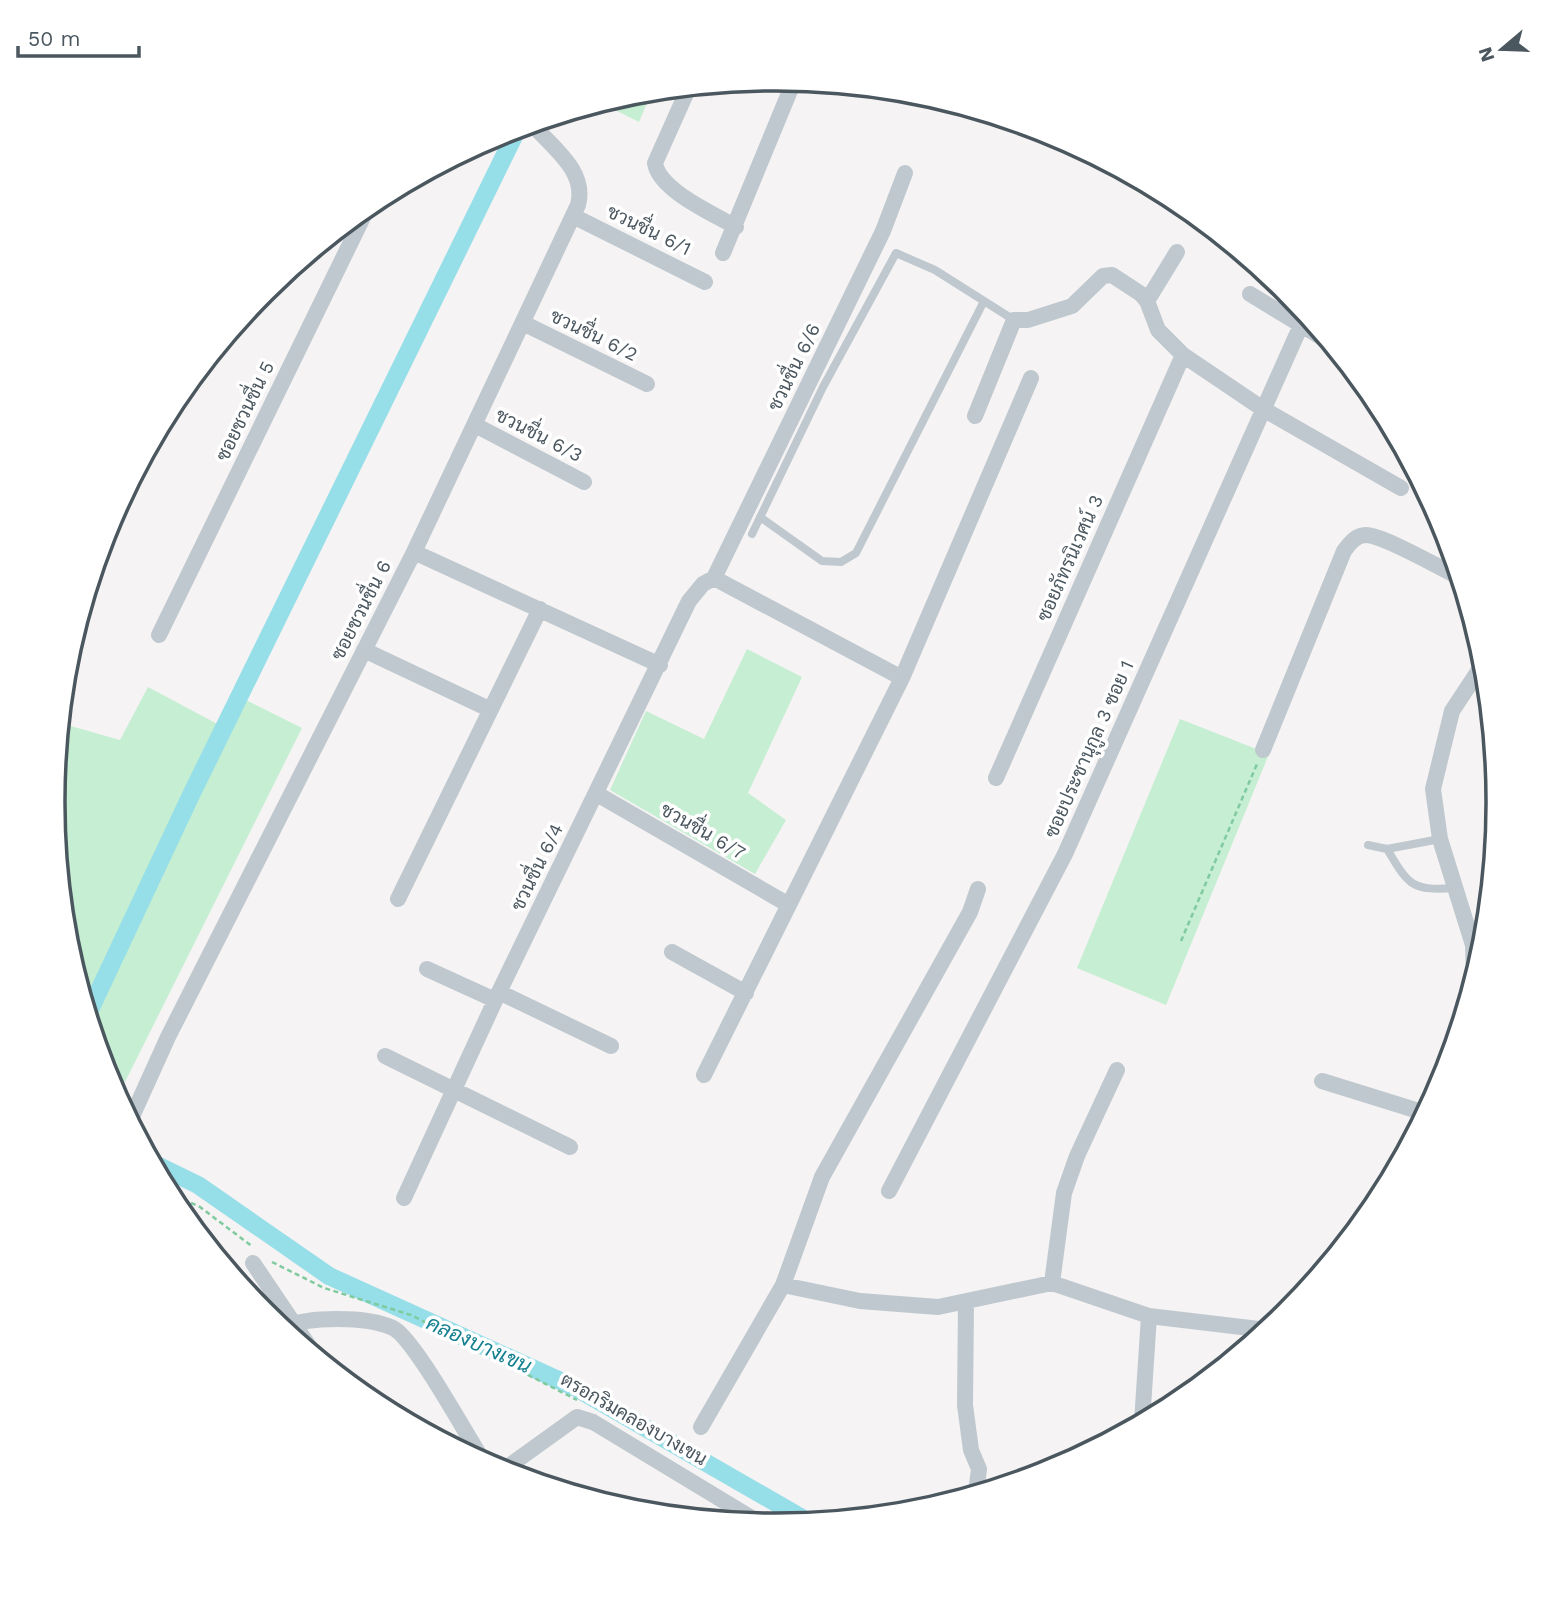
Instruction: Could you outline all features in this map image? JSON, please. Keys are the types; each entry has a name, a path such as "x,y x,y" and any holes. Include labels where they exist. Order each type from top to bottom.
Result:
{"street":[{"path":"723,253 790,92"},
{"path":"685,97 655,163 657,175 667,185 736,227"},
{"name":"ซอยชวนชื่น 6","path":"135,1110 169,1037 414,552 573,216 582,191 580,181 539,132"},
{"name":"ชวนชื่น 6/6","path":"714,578 883,232 905,173"},
{"name":"ชวนชื่น 6/1","path":"573,216 705,282"},
{"name":"ซอยชวนชื่น 5","path":"159,635 358,227"},
{"path":"1147,301 1177,252"},
{"path":"975,416 1014,320 1028,320 1072,306 1103,276 1112,275 1124,281 1147,301 1158,330 1183,355 1263,410 1401,488"},
{"path":"1250,294 1293,315"},
{"name":"ชวนชื่น 6/2","path":"523,323 646,384"},
{"name":"ซอยประชานุกูล 3 ซอย 1","path":"889,1191 1065,854 1301,324"},
{"name":"ซอยภัทรนิเวศน์ 3","path":"996,778 1183,355"},
{"path":"704,1075 902,678 1031,378"},
{"name":"ชวนชื่น 6/3","path":"475,425 584,482"},
{"path":"1263,750 1344,551 1353,540 1366,535 1380,539 1448,572"},
{"path":"414,552 660,665"},
{"path":"714,578 902,678"},
{"name":"ชวนชื่น 6/4","path":"404,1198 497,996 689,601 703,584 714,578"},
{"path":"398,899 540,609"},
{"path":"364,650 489,709"},
{"path":"1472,943 1440,839 1433,789 1452,711 1475,676"},
{"name":"ชวนชื่น 6/7","path":"597,794 789,905"},
{"path":"701,1427 783,1285 822,1177 970,912 978,889"},
{"path":"672,952 746,993"},
{"path":"427,969 497,996 611,1046"},
{"path":"385,1056 570,1147"},
{"path":"1052,1283 1064,1193 1077,1156 1117,1070"},
{"path":"1322,1080 1416,1110"},
{"path":"256,1258 284,1315"},
{"path":"783,1285 860,1301 938,1307 1052,1283 1149,1316 1252,1328"},
{"path":"966,1302 965,1405 971,1450 979,1469 977,1483"},
{"path":"1143,1410 1149,1316"},
{"path":"293,1323 305,1319 337,1319 394,1329 411,1348 473,1444"},
{"path":"514,1463 577,1417 593,1422 752,1512"}],"lane":[{"path":"752,534 823,387 896,253 935,270 983,303 1014,320"},
{"path":"760,517 822,561 841,562 856,553 983,303"},
{"path":"1368,845 1387,849 1440,839"},
{"path":"1387,849 1411,885 1425,890 1455,888"}],"path":[{"path":"1181,941 1263,750"},
{"path":"188,1201 200,1207 256,1258"},
{"name":"ตรอกริมคลองบางเขน","path":"270,1260 324,1288 411,1315 580,1402"}],"green space":[{"path":"647,103 639,122 615,110"},
{"path":"747,649 802,677 748,793 786,820 755,874 610,790 646,711 704,739"},
{"path":"148,687 221,726 232,693 302,728 125,1082 119,1074 102,1030 78,941 66,848 65,802 69,726 120,740"},
{"path":"1180,719 1269,754 1166,1005 1077,968"}],"waterway":[{"path":"94,1002 191,795 511,142"},
{"name":"คลองบางเขน","path":"168,1171 198,1185 329,1276 576,1388 792,1512"}]}
